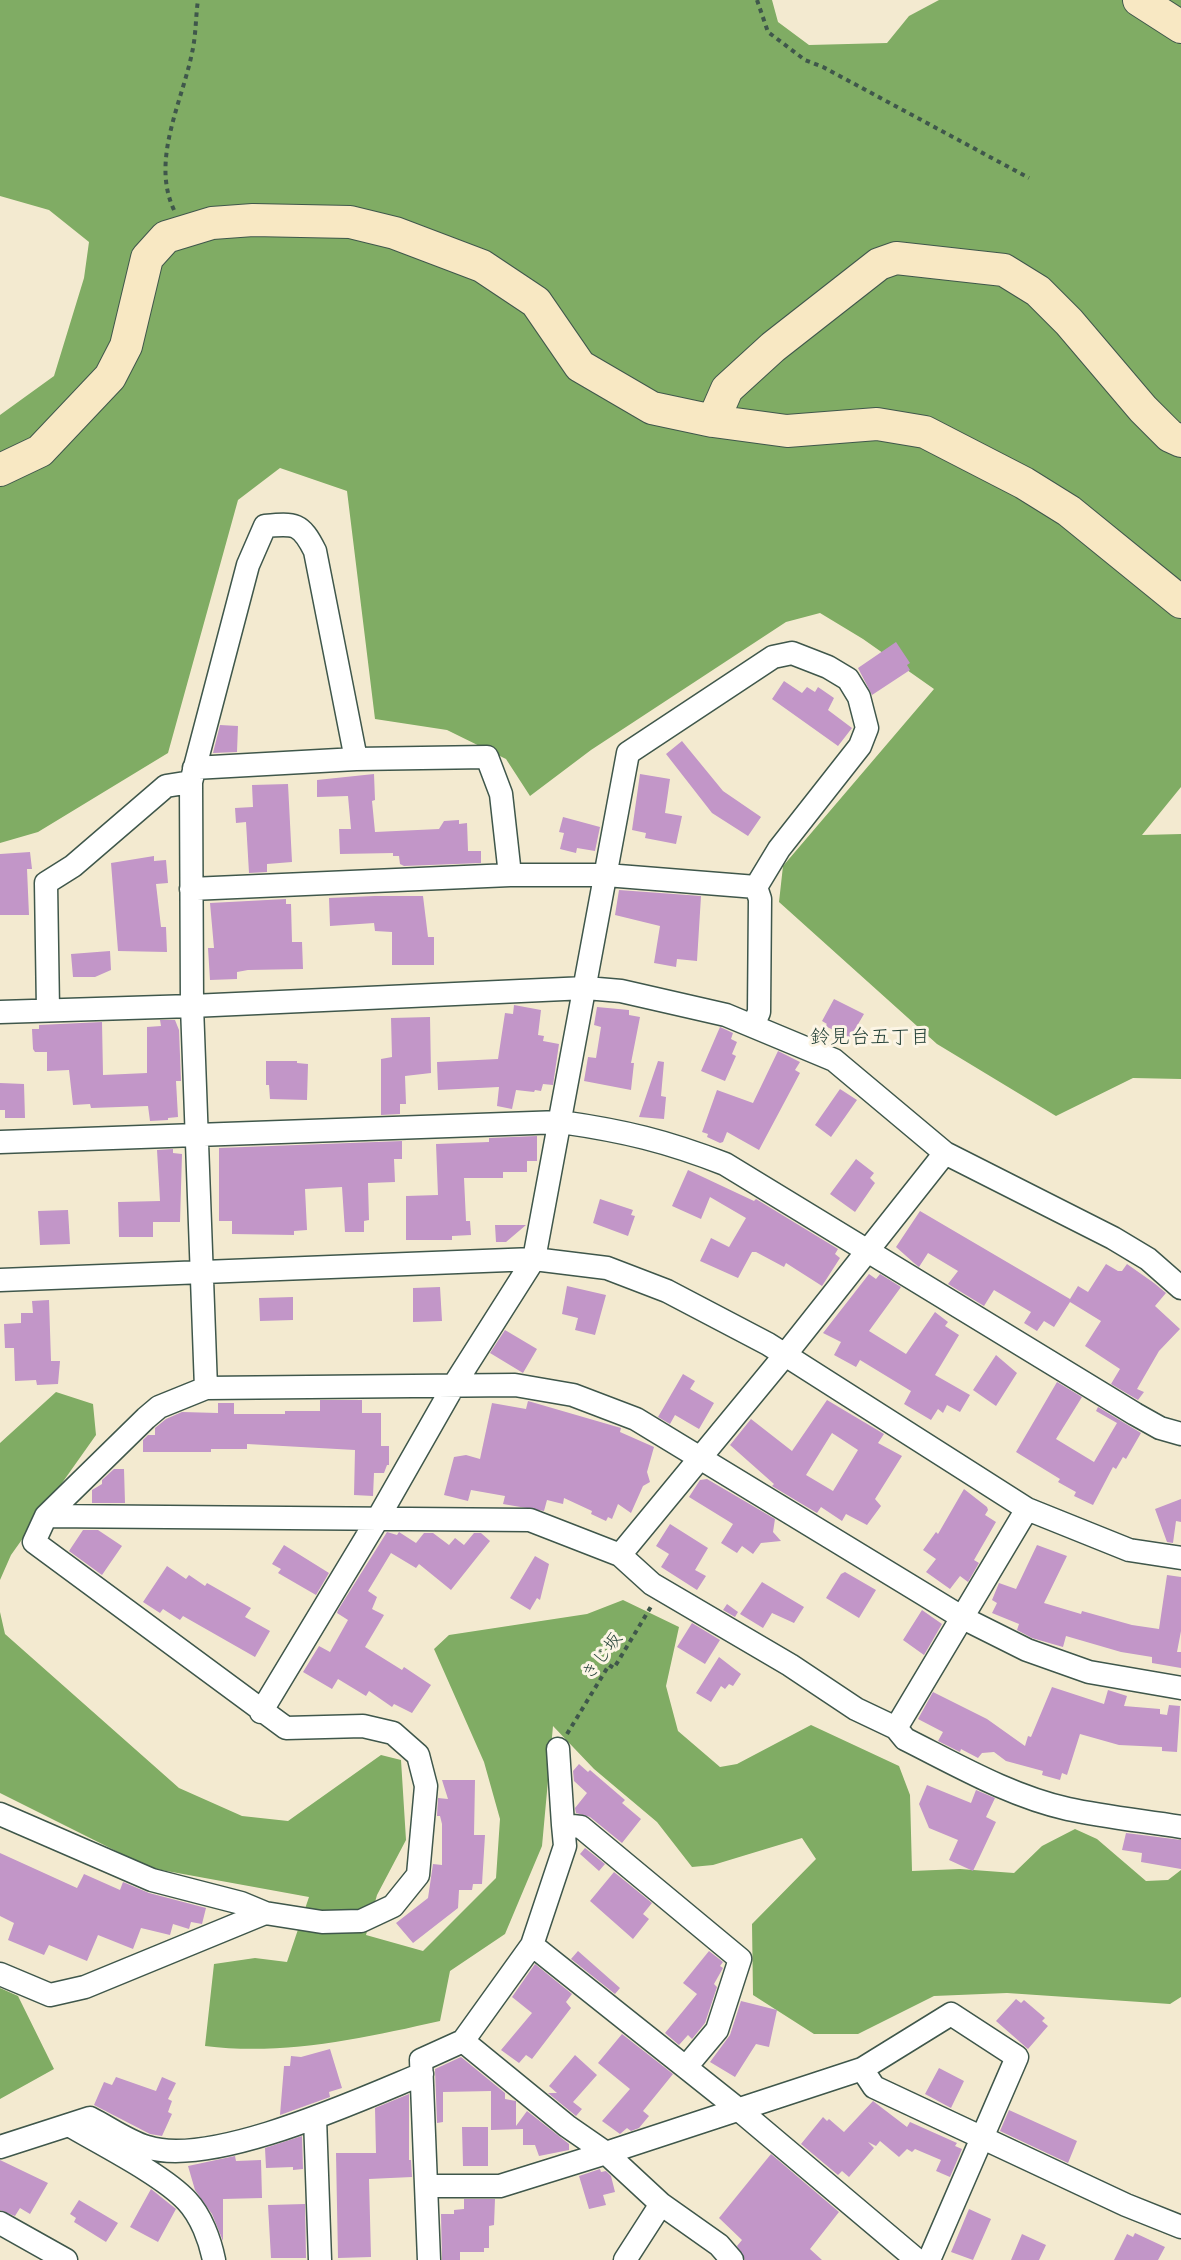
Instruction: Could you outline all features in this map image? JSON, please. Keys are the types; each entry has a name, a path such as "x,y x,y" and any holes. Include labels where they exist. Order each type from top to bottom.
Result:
{"street":[{"path":"1139,0 1181,27"},
{"path":"0,470 39,451 110,378 126,346 147,258 166,237 212,224 253,220 350,222 405,236 482,266 536,302 580,366 652,408 713,421 787,430 877,424 925,432 1024,483 1070,511 1181,602"},
{"path":"713,421 727,390 773,348 870,270 896,258 1004,270 1038,291 1076,330 1143,409 1170,436 1181,441"},
{"path":"206,1388 192,1006 192,775 248,565 265,526 292,524 306,533 315,551 356,759"},
{"path":"261,1712 377,1520 454,1385 534,1259 628,753 773,657 792,653 828,667 848,679 859,697 867,728 860,747 779,849 756,887 760,899 759,1012 753,1026"},
{"path":"48,1010 46,883 73,866 166,786 192,775 356,759 487,757 501,794 510,875"},
{"path":"191,890 510,875 606,875 756,887"},
{"path":"0,1012 192,1006 586,988 621,991 692,1007 726,1015 834,1060 945,1153 1113,1238 1148,1259 1181,1288"},
{"path":"0,1142 561,1122 628,1132 672,1143 725,1164 1135,1414 1160,1428 1181,1434"},
{"path":"620,1555 785,1355 945,1153"},
{"path":"0,1280 200,1270 534,1259 607,1268 667,1291 785,1355 1028,1509 1129,1550 1181,1558"},
{"path":"0,1814 152,1880 241,1903 265,1913 322,1922 361,1921 393,1906 418,1875 426,1786 418,1755 393,1733 363,1726 286,1728 261,1712 34,1542 46,1516 159,1407 206,1388 515,1385 573,1395 636,1419 702,1456 963,1618 1027,1650 1089,1672 1181,1688"},
{"path":"896,1728 1028,1509"},
{"path":"46,1516 530,1520 620,1555 652,1584 790,1665 856,1709 896,1728 905,1739 1018,1794 1067,1809 1181,1827"},
{"path":"429,2260 422,2060 463,2041 532,1945 565,1846 558,1749"},
{"path":"562,1825 581,1827 740,1959 717,2030 686,2067"},
{"path":"0,1974 50,1995 85,1987 265,1913"},
{"path":"532,1945 738,2109 917,2260"},
{"path":"427,2186 500,2187 862,2069 951,2014 1017,2057 983,2140 929,2260"},
{"path":"463,2041 567,2126 606,2153 661,2205 719,2245 732,2260"},
{"path":"862,2069 874,2087 983,2140 1181,2227"},
{"path":"0,2146 90,2118 146,2147 192,2152 315,2118 422,2074"},
{"path":"315,2118 320,2260"},
{"path":"69,2125 162,2181 188,2201 207,2234 214,2260"},
{"path":"625,2260 661,2205"},
{"path":"0,2223 66,2260"}],"path":[{"path":"184,231 166,192 166,158 194,43 198,0"},
{"path":"757,0 768,32 805,60 823,67 1029,178"},
{"name":"きじ坂","path":"558,1749 609,1665 614,1668 654,1603 642,1594 652,1584"}],"green space":[{"path":"0,0 772,0 778,22 809,45 887,43 909,16 939,0 1181,0 1181,787 1142,835 1181,834 1181,1079 1133,1078 1056,1116 937,1044 779,902 783,866 934,689 863,639 820,613 786,622 591,750 530,796 506,759 447,730 375,719 347,491 280,468 238,500 168,753 38,832 0,843 0,415 54,376 84,278 89,242 49,210 0,196"},
{"path":"56,1392 93,1404 96,1435 11,1555 0,1580 0,1443"},
{"path":"623,1600 679,1627 666,1686 678,1731 720,1767 737,1764 811,1725 899,1766 910,1795 912,1871 960,1869 1014,1873 1042,1846 1075,1829 1097,1839 1146,1881 1168,1880 1181,1870 1181,1997 1170,2004 1007,1993 934,1996 858,2034 814,2034 753,1995 752,1924 816,1859 802,1838 713,1865 692,1867 657,1822 594,1769 553,1726 542,1846 505,1934 450,1971 440,2021 324,2044 264,2049 205,2046 214,1964 255,1958 287,1962 309,1897 150,1868 0,1793 0,1612 5,1634 179,1788 242,1816 288,1821 381,1755 401,1760 406,1840 377,1895 366,1935 423,1951 496,1878 500,1819 484,1762 434,1649 449,1635 587,1614"},
{"path":"0,1988 18,1996 54,2069 0,2099"}],"building":[{"path":"896,642 910,663 907,665 910,670 872,695 858,668"},
{"path":"784,681 802,693 807,687 815,692 818,687 834,698 828,710 852,728 838,746 772,699"},
{"path":"220,725 238,726 237,752 213,753"},
{"path":"682,741 723,791 761,817 748,836 712,813 666,754"},
{"path":"374,774 375,800 372,801 375,832 439,829 444,821 459,820 459,824 467,823 468,851 481,851 481,863 404,866 400,864 399,856 393,856 393,853 340,854 339,829 351,829 348,796 317,797 317,780"},
{"path":"640,774 670,779 665,813 682,816 676,844 645,838 646,833 632,830"},
{"path":"288,784 292,862 267,864 267,872 249,873 246,822 236,823 235,808 253,807 252,785"},
{"path":"563,817 600,827 595,851 577,848 576,853 560,849 564,833 559,832"},
{"path":"30,852 32,869 27,869 29,915 0,915 0,854"},
{"path":"154,856 154,861 166,860 168,883 156,884 161,927 166,927 167,952 118,951 111,863"},
{"path":"619,890 701,896 697,961 677,959 676,967 654,963 660,926 615,915"},
{"path":"423,896 428,937 434,937 434,965 392,965 392,932 375,931 374,923 330,926 329,898"},
{"path":"286,899 286,904 291,904 292,942 302,942 303,969 248,970 237,972 237,979 210,980 208,948 214,948 210,903"},
{"path":"110,951 111,970 95,977 73,977 71,954"},
{"path":"834,999 864,1014 850,1038 825,1026 827,1024 822,1021"},
{"path":"514,1005 541,1010 538,1035 544,1036 543,1041 559,1044 553,1085 543,1084 541,1091 535,1090 534,1092 516,1090 512,1109 497,1106 499,1087 438,1090 437,1062 498,1059 505,1013 513,1014"},
{"path":"597,1007 629,1010 629,1015 640,1017 631,1063 634,1063 631,1090 584,1081 588,1057 596,1058 601,1027 594,1025"},
{"path":"430,1017 431,1073 405,1076 406,1104 400,1104 400,1114 381,1115 381,1059 392,1057 391,1018"},
{"path":"160,1020 175,1020 179,1030 181,1081 176,1081 178,1117 168,1118 168,1120 150,1121 148,1106 91,1108 90,1104 73,1105 69,1070 47,1071 47,1052 35,1052 33,1049 32,1029 39,1029 39,1025 102,1022 103,1075 147,1073 147,1027 161,1026"},
{"path":"720,1027 733,1033 731,1039 737,1042 732,1054 736,1056 725,1081 701,1071"},
{"path":"778,1051 800,1062 795,1070 800,1073 759,1150 727,1132 723,1142 720,1143 707,1137 708,1134 702,1132 717,1090 753,1103"},
{"path":"266,1061 297,1061 297,1063 308,1064 307,1100 270,1099 269,1085 266,1085"},
{"path":"658,1061 664,1062 661,1096 666,1097 664,1119 639,1117"},
{"path":"0,1083 24,1084 25,1118 5,1118 5,1110 0,1110"},
{"path":"840,1089 857,1100 831,1137 815,1125"},
{"path":"537,1136 537,1161 527,1161 527,1172 503,1172 503,1178 464,1178 466,1221 470,1221 471,1235 452,1236 452,1240 406,1240 406,1196 438,1195 436,1144 489,1142 489,1138"},
{"path":"402,1141 402,1159 394,1159 395,1182 368,1183 369,1220 364,1221 364,1232 345,1232 342,1187 305,1189 307,1230 294,1231 294,1235 232,1234 232,1221 219,1221 219,1148"},
{"path":"173,1149 173,1153 182,1154 180,1222 153,1222 153,1237 119,1237 118,1202 160,1201 157,1150"},
{"path":"856,1159 874,1173 870,1178 875,1183 855,1212 830,1194"},
{"path":"688,1170 754,1201 756,1199 838,1249 835,1254 840,1258 822,1286 786,1263 784,1267 756,1252 752,1252 738,1278 700,1261 711,1238 729,1247 746,1218 710,1197 701,1219 672,1206"},
{"path":"600,1199 633,1210 631,1215 635,1216 628,1236 593,1223"},
{"path":"68,1210 70,1244 40,1245 38,1211"},
{"path":"920,1211 1070,1299 1078,1286 1088,1292 1106,1264 1122,1271 1127,1264 1166,1293 1155,1306 1180,1329 1159,1351 1137,1389 1144,1392 1138,1400 1111,1384 1120,1369 1085,1346 1101,1321 1070,1302 1054,1327 1044,1321 1037,1331 1024,1323 1031,1312 994,1290 984,1306 948,1284 958,1271 928,1253 919,1267 914,1263 896,1247"},
{"path":"495,1225 526,1225 506,1242 496,1242"},
{"path":"869,1274 876,1279 880,1274 901,1287 869,1331 906,1354 935,1312 948,1322 945,1326 959,1335 935,1375 970,1395 960,1412 947,1405 943,1413 938,1409 931,1420 904,1404 911,1391 860,1360 856,1367 834,1355 841,1342 823,1333"},
{"path":"567,1286 606,1295 595,1335 575,1330 578,1318 562,1314"},
{"path":"440,1287 442,1321 413,1322 413,1288"},
{"path":"293,1297 293,1320 260,1321 259,1298"},
{"path":"49,1300 51,1361 60,1361 58,1384 37,1385 36,1380 15,1381 14,1348 5,1348 4,1324 21,1323 21,1313 33,1313 32,1301"},
{"path":"505,1330 537,1349 523,1373 490,1353"},
{"path":"996,1355 1017,1373 996,1406 973,1390"},
{"path":"683,1374 695,1381 690,1389 714,1403 699,1429 675,1415 670,1424 658,1417"},
{"path":"1057,1382 1082,1397 1056,1439 1094,1462 1117,1423 1096,1411 1098,1407 1141,1433 1126,1459 1123,1457 1116,1469 1113,1467 1093,1505 1074,1496 1076,1492 1058,1482 1060,1479 1016,1452"},
{"path":"320,1400 362,1400 362,1413 381,1413 381,1446 389,1446 389,1465 384,1473 374,1473 373,1496 354,1495 355,1450 247,1444 247,1449 211,1449 211,1452 143,1452 143,1440 148,1435 155,1435 155,1428 166,1419 182,1412 218,1413 218,1403 234,1403 234,1414 320,1411"},
{"path":"827,1400 884,1434 878,1443 902,1456 875,1499 881,1506 867,1525 846,1514 842,1521 821,1507 817,1513 772,1486 774,1484 730,1445 751,1419 792,1451","holes":["832,1433 858,1450 833,1491 806,1475"]},
{"path":"528,1401 621,1428 620,1432 654,1447 647,1472 650,1482 643,1486 631,1513 618,1504 612,1519 608,1517 606,1521 591,1514 592,1511 564,1498 563,1504 547,1500 544,1511 503,1504 505,1496 471,1490 468,1501 444,1495 454,1457 466,1455 480,1459 492,1403 526,1409"},
{"path":"114,1469 124,1469 125,1503 92,1503 92,1490 102,1484 102,1480"},
{"path":"707,1479 775,1519 773,1532 781,1541 761,1543 753,1554 742,1546 737,1553 721,1543 733,1524 689,1497 700,1480"},
{"path":"964,1489 987,1507 985,1515 996,1522 974,1560 979,1563 968,1582 960,1576 950,1589 926,1572 936,1559 923,1550 936,1532 938,1534"},
{"path":"1181,1499 1181,1522 1176,1521 1173,1543 1167,1542 1155,1509"},
{"path":"670,1524 708,1548 695,1570 706,1576 697,1590 661,1567 669,1554 656,1546"},
{"path":"83,1530 98,1530 122,1546 102,1575 69,1551"},
{"path":"387,1532 397,1535 399,1532 416,1543 424,1533 433,1533 449,1545 455,1538 464,1545 474,1533 481,1533 490,1541 451,1590 419,1564 416,1568 391,1553 368,1591 377,1597 372,1609 384,1615 365,1647 402,1670 404,1667 431,1685 412,1713 394,1704 392,1707 369,1691 366,1696 338,1679 332,1689 303,1672 319,1646 330,1652 348,1620 337,1613 338,1610"},
{"path":"284,1545 329,1573 316,1595 278,1573 281,1569 272,1564"},
{"path":"1037,1545 1067,1556 1044,1603 1081,1614 1082,1611 1132,1625 1159,1629 1167,1575 1181,1577 1181,1631 1177,1652 1181,1652 1181,1668 1152,1663 1152,1657 1121,1652 1066,1636 1063,1647 1032,1638 1017,1630 1019,1624 992,1613 997,1603 992,1600 999,1583 1016,1589"},
{"path":"535,1556 549,1564 540,1600 537,1598 530,1610 510,1598"},
{"path":"167,1566 186,1579 189,1575 205,1586 207,1583 251,1608 245,1617 270,1631 255,1657 183,1616 180,1620 163,1609 160,1613 143,1602"},
{"path":"845,1572 876,1590 859,1618 826,1598 841,1574"},
{"path":"762,1582 804,1607 794,1623 772,1613 763,1628 740,1614"},
{"path":"727,1604 738,1612 735,1617 723,1610"},
{"path":"922,1610 942,1624 924,1655 903,1640"},
{"path":"692,1623 720,1640 705,1664 677,1647"},
{"path":"719,1657 741,1674 733,1686 729,1684 725,1689 721,1686 711,1702 696,1693"},
{"path":"1052,1687 1104,1704 1108,1690 1127,1696 1124,1706 1160,1709 1160,1714 1167,1715 1169,1705 1180,1706 1177,1752 1162,1751 1162,1747 1119,1745 1080,1734 1067,1775 1062,1773 1060,1780 1042,1775 1043,1771 1006,1761 994,1752 982,1753 978,1758 961,1749 960,1752 938,1741 943,1732 918,1719 933,1692 987,1719 1025,1746"},
{"path":"579,1764 588,1772 590,1770 625,1800 622,1803 641,1819 622,1843 590,1817 576,1813 575,1808 587,1793 574,1781 573,1771"},
{"path":"442,1780 475,1780 474,1835 485,1835 482,1884 473,1884 472,1890 459,1890 458,1908 413,1943 396,1923 428,1898 433,1864 442,1865 442,1824 440,1816 437,1816 438,1798 448,1799"},
{"path":"927,1785 971,1803 976,1790 995,1798 986,1817 996,1822 973,1871 949,1860 958,1840 929,1828 919,1804"},
{"path":"1126,1833 1181,1840 1181,1869 1141,1862 1142,1853 1122,1850"},
{"path":"585,1848 605,1864 599,1871 580,1854"},
{"path":"0,1853 77,1888 84,1874 120,1890 123,1882 149,1893 206,1908 202,1924 191,1922 189,1929 173,1924 170,1935 141,1928 133,1949 98,1935 87,1961 49,1945 44,1955 8,1940 14,1923 0,1916"},
{"path":"614,1872 652,1903 643,1914 649,1919 633,1939 590,1901"},
{"path":"578,1951 620,1988 615,1994 571,1959"},
{"path":"709,1951 723,1962 720,1966 723,1968 714,1984 717,1987 705,2023 692,2039 688,2035 679,2045 665,2033 697,1994 683,1983"},
{"path":"535,1964 572,1994 566,2002 571,2008 532,2059 526,2055 519,2063 501,2050 532,2013 512,1997"},
{"path":"1016,1999 1021,2003 1024,2000 1045,2018 1042,2021 1048,2026 1028,2049 996,2021"},
{"path":"741,2001 777,2010 769,2047 756,2044 735,2077 710,2062 730,2035"},
{"path":"622,2034 673,2074 643,2111 649,2116 639,2128 631,2131 627,2128 620,2134 602,2121 630,2089 598,2063"},
{"path":"330,2049 342,2088 329,2092 330,2097 280,2115 284,2066 290,2066 291,2056 301,2057"},
{"path":"575,2055 597,2075 573,2102 582,2109 576,2116 548,2093 557,2093 549,2086"},
{"path":"461,2057 505,2093 505,2099 516,2101 516,2126 527,2111 569,2144 569,2150 539,2156 535,2145 523,2145 523,2129 491,2130 491,2091 443,2092 443,2122 437,2123 435,2069"},
{"path":"939,2068 964,2081 951,2108 925,2094"},
{"path":"116,2077 156,2091 162,2077 176,2083 168,2099 172,2101 168,2112 172,2114 162,2136 150,2134 94,2105 104,2082 112,2085"},
{"path":"409,2094 409,2160 411,2160 412,2177 369,2179 371,2257 338,2258 336,2153 376,2153 375,2108"},
{"path":"873,2101 907,2127 910,2122 957,2143 955,2146 962,2149 950,2177 936,2171 941,2160 915,2149 912,2152 907,2149 899,2157 880,2141 876,2146 868,2142 874,2148 849,2177 842,2171 838,2175 801,2144 823,2117 827,2121 829,2119 844,2132"},
{"path":"1009,2110 1077,2141 1068,2163 1000,2131"},
{"path":"462,2127 488,2127 488,2166 463,2166"},
{"path":"302,2136 303,2169 266,2168 265,2148"},
{"path":"771,2154 839,2212 810,2249 822,2260 745,2260 737,2246 742,2240 719,2218"},
{"path":"235,2156 236,2161 261,2160 262,2198 223,2199 223,2241 212,2214 195,2190 188,2166"},
{"path":"0,2160 48,2183 30,2214 20,2208 15,2216 0,2210"},
{"path":"600,2169 601,2172 606,2171 611,2176 615,2192 603,2195 606,2205 589,2209 579,2176"},
{"path":"151,2189 176,2209 158,2242 130,2227"},
{"path":"464,2199 495,2199 494,2225 489,2226 489,2248 484,2248 484,2252 460,2252 460,2260 442,2260 441,2214 454,2214 454,2210 464,2209"},
{"path":"79,2200 118,2223 106,2242 74,2222 76,2218 70,2214"},
{"path":"305,2204 306,2258 271,2258 268,2205"},
{"path":"969,2209 991,2219 973,2260 951,2252"},
{"path":"1135,2233 1165,2247 1158,2260 1114,2260 1127,2234 1133,2237"},
{"path":"1022,2234 1046,2245 1039,2260 1011,2260"}],"district":[{"name":"鈴見台五丁目","path":"870,1037"}]}
